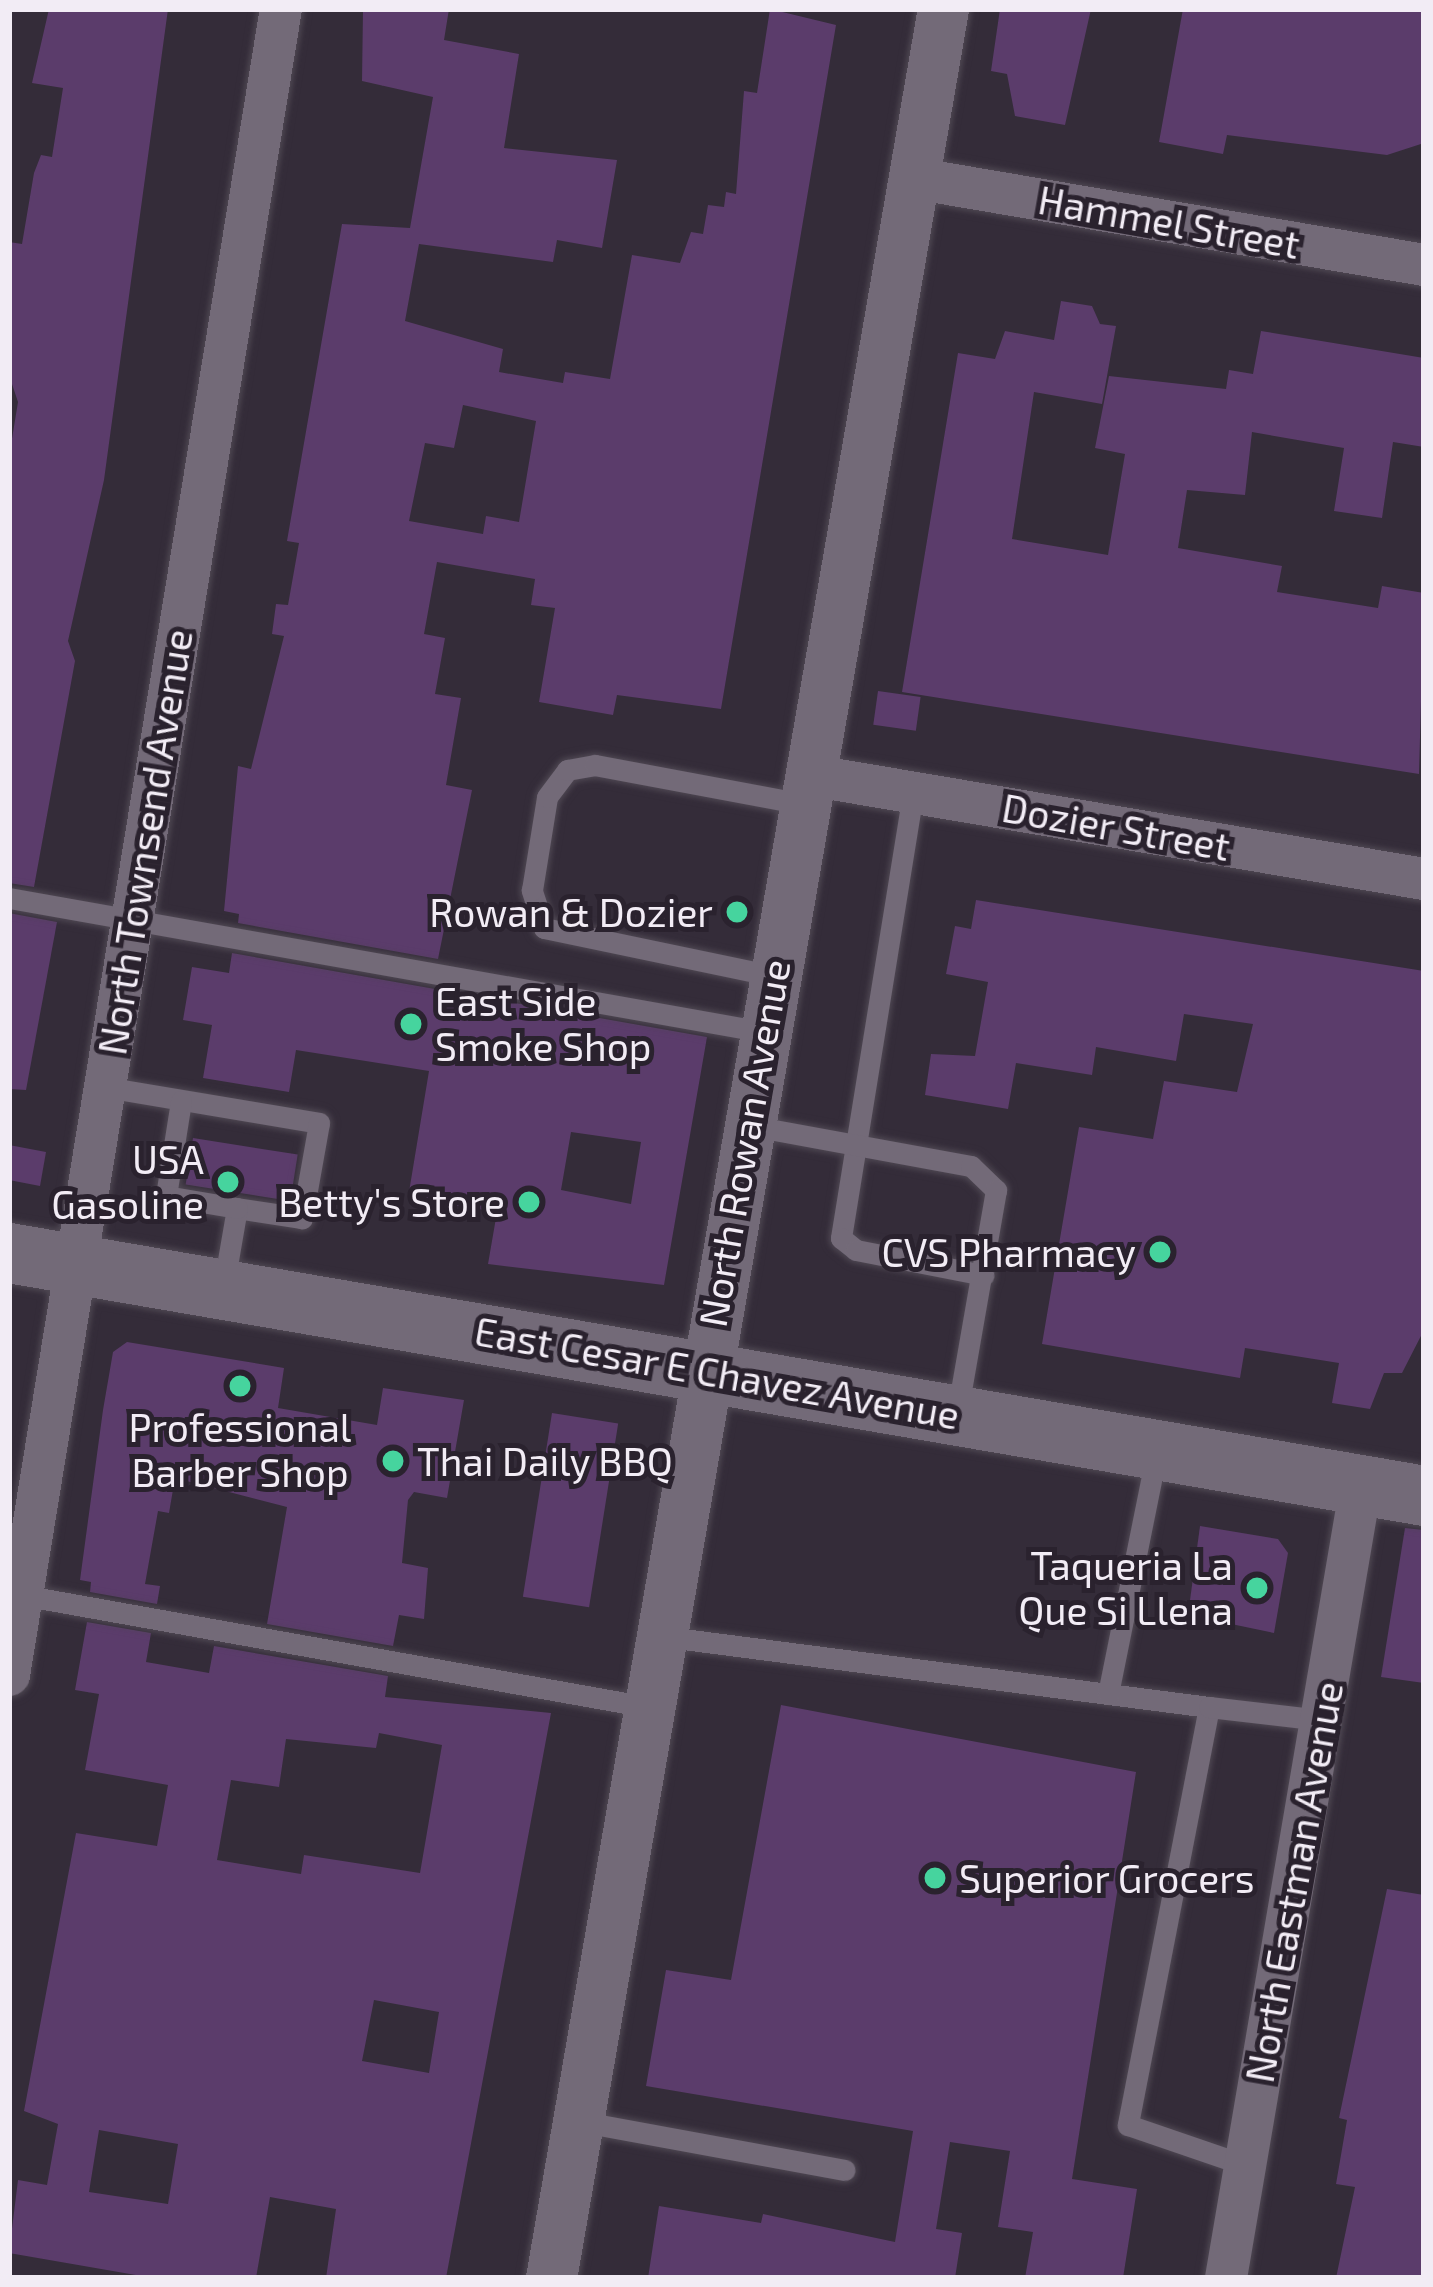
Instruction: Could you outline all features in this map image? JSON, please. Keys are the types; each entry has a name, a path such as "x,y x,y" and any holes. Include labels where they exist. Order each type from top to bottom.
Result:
{"main road":[{"name":"East Cesar E Chavez Avenue","path":"9,1253 1424,1496"}],"street":[{"name":"North Townsend Avenue","path":"9,1675 15,1594 76,1264 281,9"},
{"name":"North Rowan Avenue","path":"551,2278 943,9"},
{"name":"Hammel Street","path":"913,178 1424,266"},
{"name":"Dozier Street","path":"807,790 913,793 1424,879"},
{"name":"North Eastman Avenue","path":"1226,2278 1361,1486"}],"lane":[{"path":"774,976 544,928 532,890 547,797 567,770 595,765 807,790"},
{"path":"913,793 841,1238 856,1250 984,1275"},
{"path":"9,898 764,1032"},
{"path":"105,1087 320,1123 302,1218 166,1196 182,1101"},
{"path":"747,1125 971,1166 996,1190 956,1415"},
{"path":"223,1289 237,1208"},
{"path":"1108,1694 1157,1449"},
{"path":"15,1594 648,1707"},
{"path":"660,1636 1321,1720"},
{"path":"1209,1707 1128,2125 1245,2165"},
{"path":"577,2121 845,2170"}],"building":[{"path":"49,9 168,9 104,480 68,641 75,661 34,887 9,883 9,457 18,402 9,375 9,242 22,244 34,173 41,155 52,157 63,88 32,83"},
{"path":"363,9 449,9 444,40 519,54 504,148 617,160 602,248 557,240 553,262 419,244 405,321 503,349 499,372 563,383 565,372 610,379 632,255 680,263 691,232 703,234 708,205 724,207 726,192 736,194 744,91 757,93 770,9 836,25 721,709 617,695 613,715 539,702 555,608 531,605 535,579 437,562 424,634 445,638 435,694 461,698 446,785 472,790 438,959 238,923 239,914 224,911 238,766 251,769 284,636 272,634 276,604 288,605 299,543 287,541 342,224 410,228 433,97 362,81","holes":["463,405 536,421 519,522 486,516 483,534 409,521 425,443 454,448"]},
{"path":"1000,9 1091,9 1065,125 1015,116 1007,74 991,71"},
{"path":"1183,9 1424,9 1424,143 1387,155 1227,135 1223,154 1159,142"},
{"path":"1061,301 1092,306 1100,324 1116,326 1102,404 1034,392 1012,539 1108,555 1125,454 1095,448 1109,376 1226,389 1229,370 1253,374 1261,331 1424,358 1424,447 1393,442 1382,518 1334,511 1344,448 1252,432 1245,495 1187,490 1178,548 1282,566 1277,592 1378,608 1382,586 1424,593 1419,774 902,692 958,353 995,359 1005,331 1054,340"},
{"path":"878,691 921,697 916,731 873,725"},
{"path":"976,900 1424,971 1424,1330 1402,1373 1384,1373 1370,1409 1332,1403 1339,1363 1245,1348 1240,1378 1042,1344 1079,1127 1153,1139 1164,1081 1237,1092 1253,1024 1184,1014 1176,1061 1096,1047 1092,1075 1016,1063 1008,1109 925,1095 931,1054 975,1056 988,982 946,974 955,926 971,929"},
{"path":"9,913 57,922 26,1090 9,1089"},
{"path":"232,953 707,1037 664,1285 488,1264 497,1212 408,1198 429,1071 296,1050 289,1092 203,1078 212,1025 183,1020 192,967 229,973","holes":["571,1132 641,1142 631,1204 561,1190"]},
{"path":"193,1138 298,1155 290,1201 186,1184"},
{"path":"9,1145 46,1152 40,1186 9,1180"},
{"path":"127,1342 284,1368 278,1408 377,1425 383,1388 464,1400 447,1498 414,1492 408,1500 402,1563 428,1568 424,1619 399,1615 393,1646 267,1624 287,1507 175,1478 169,1513 158,1511 145,1584 160,1586 157,1604 90,1592 91,1582 80,1580 103,1410 113,1352"},
{"path":"552,1413 618,1423 589,1607 523,1597"},
{"path":"1200,1526 1278,1539 1288,1553 1274,1633 1188,1615"},
{"path":"1405,1528 1424,1530 1424,1683 1381,1677"},
{"path":"87,1622 151,1633 146,1662 209,1673 214,1646 388,1676 385,1697 551,1713 446,2278 326,2278 336,2209 270,2197 256,2278 153,2278 9,2253 18,2180 47,2185 58,2124 24,2111 76,1833 157,1846 168,1785 85,1770 99,1694 75,1690","holes":["379,1733 442,1745 420,1873 304,1855 301,1874 217,1860 231,1780 279,1787 286,1739 376,1748","374,2000 439,2012 429,2073 362,2061","99,2130 178,2144 168,2204 89,2192"]},
{"name":"Superior Grocers","path":"781,1705 1136,1772 1072,2179 1137,2189 1123,2278 1025,2278 1033,2232 998,2227 1010,2151 950,2142 936,2229 962,2233 955,2278 648,2278 659,2206 761,2223 763,2214 895,2242 913,2131 646,2086 666,1970 731,1980"},
{"path":"1387,1889 1424,1895 1424,2278 1336,2278 1355,2187 1336,2184 1347,2120 1339,2118"}],"place":[{"name":"Rowan & Dozier","path":"737,912"},
{"name":"East Side Smoke Shop","path":"411,1024"},
{"name":"USA Gasoline","path":"228,1182"},
{"name":"Betty's Store","path":"529,1202"},
{"name":"CVS Pharmacy","path":"1160,1252"},
{"name":"Professional Barber Shop","path":"240,1386"},
{"name":"Thai Daily BBQ","path":"393,1461"},
{"name":"Taqueria La Que Si Llena","path":"1257,1588"},
{"name":"Superior Grocers","path":"935,1878"}]}
